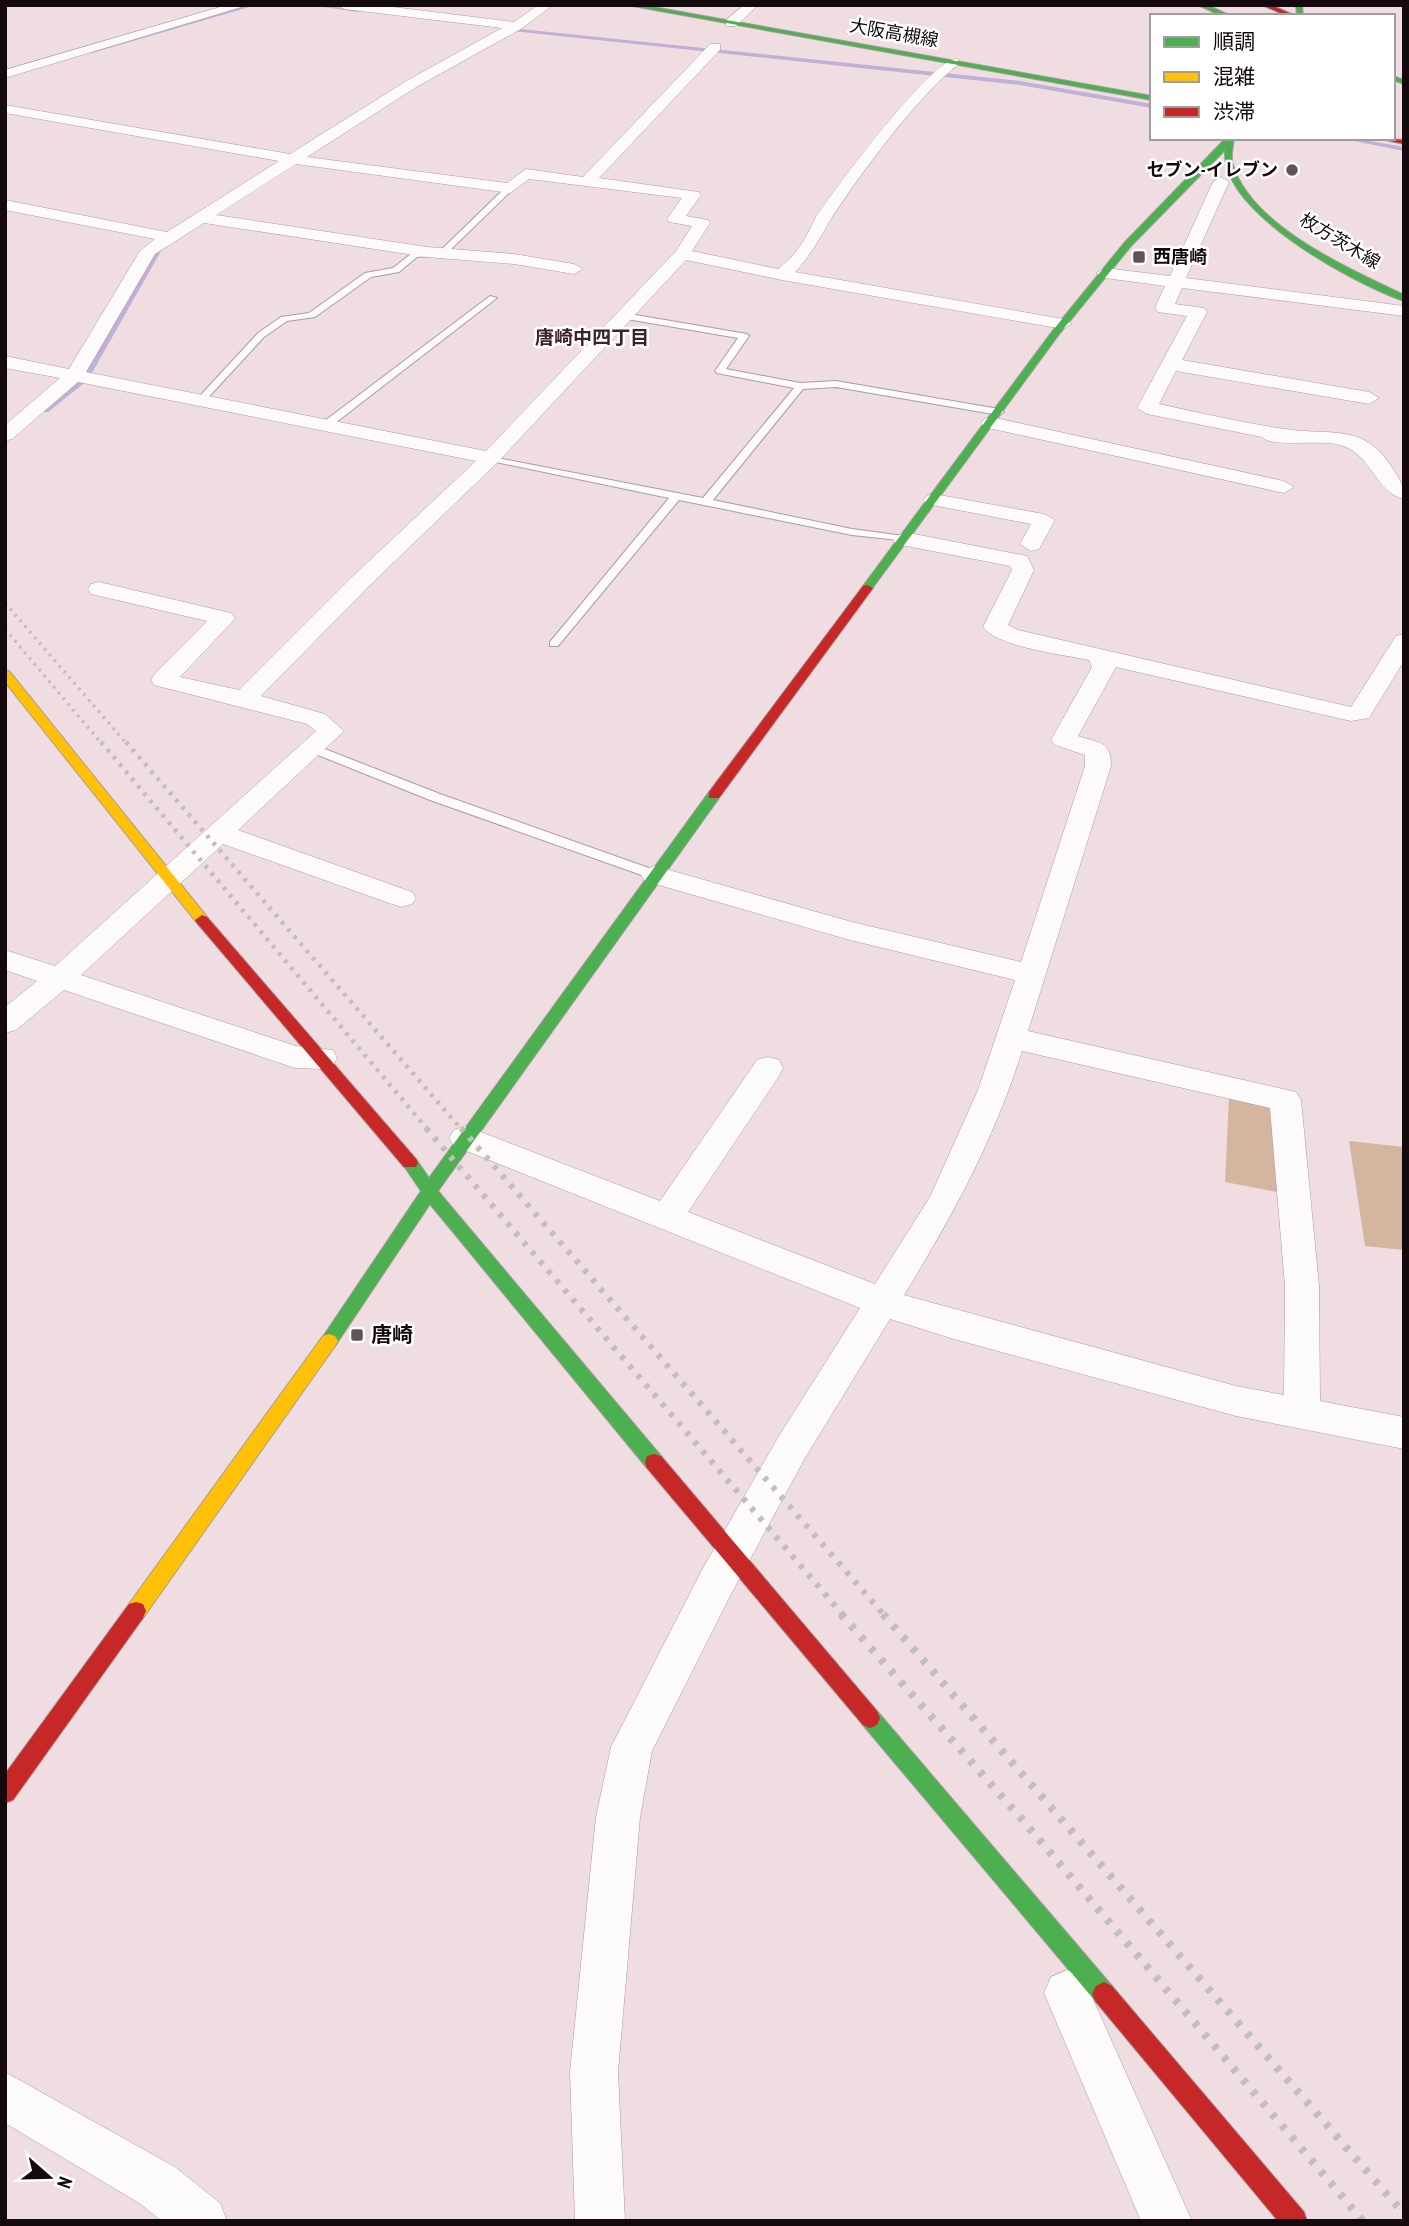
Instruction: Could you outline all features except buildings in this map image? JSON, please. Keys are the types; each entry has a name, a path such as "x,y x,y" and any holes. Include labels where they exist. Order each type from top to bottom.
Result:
{"street":[{"path":"5,74 242,5"},
{"path":"344,5 516,26"},
{"path":"5,435 74,376 143,257 168,237 413,83 516,26 547,5"},
{"name":"大阪高槻線","path":"630,5 1150,98"},
{"path":"731,23 752,5"},
{"path":"1201,5 1223,14"},
{"path":"1265,5 1288,14"},
{"path":"587,182 715,47"},
{"path":"782,275 806,251 824,218 889,131 938,73 953,62"},
{"path":"5,109 294,159 510,188 526,174 694,195 675,219 702,223 682,254 491,458 361,581 244,699"},
{"path":"5,1792 295,1391 430,1188 655,875 1063,324 1128,244 1230,140"},
{"name":"枚方茨木線","path":"1230,140 1227,163 1230,183 1266,216 1299,243 1340,268 1404,298"},
{"path":"1194,178 1230,183 1164,308 1198,313 1147,408 1293,437"},
{"path":"5,205 168,237"},
{"path":"199,217 574,269"},
{"path":"682,254 782,275 1063,324"},
{"path":"1105,273 1404,311"},
{"path":"5,362 491,458"},
{"path":"1171,363 1369,397"},
{"path":"1349,438 1369,397 1376,375"},
{"path":"995,418 1284,487"},
{"path":"1260,438 1349,438 1376,458 1395,489 1404,493"},
{"path":"934,500 1044,520 1031,544"},
{"path":"904,539 1019,561 1023,570 995,627 1010,635 1351,714 1360,713 1404,641"},
{"path":"5,1023 60,979 331,731 316,719 163,680 223,618 99,589"},
{"path":"600,2221 594,2072 618,1816 632,1747 733,1553 792,1447 944,1202 994,1090 1098,766 1098,751 1064,740 1104,667 1098,654"},
{"path":"5,674 167,880 322,1058 430,1188 444,1212 1296,2221"},
{"path":"219,834 402,898"},
{"path":"655,875 850,931 1030,974"},
{"path":"5,961 295,1057 322,1058"},
{"path":"1010,1038 1285,1100 1302,1286 1302,1414"},
{"path":"667,1217 768,1068"},
{"path":"465,1139 882,1301 967,1329 1236,1401 1404,1433"},
{"path":"1067,1993 1167,2221"},
{"path":"5,2096 157,2185 202,2221"}],"lane":[{"path":"201,401 261,335 284,318 312,315 368,275 396,270 415,255 443,252 510,188"},
{"path":"326,425 494,298"},
{"path":"624,316 744,336 720,371 800,386 836,384 995,418"},
{"path":"706,502 800,386"},
{"path":"491,458 852,533 904,539"},
{"path":"554,644 676,496"},
{"path":"313,748 435,797 655,875"}],"shaded area":[{"path":"1229,1097 1276,1107 1282,1193 1225,1182"},
{"path":"1349,1141 1404,1147 1404,1250 1365,1246"}],"waterway":[{"path":"90,52 254,5"},
{"path":"313,5 358,11"},
{"path":"504,28 1020,83 1150,106"},
{"path":"1353,140 1404,149"},
{"path":"45,410 85,378 158,250 167,244"}],"railway":[{"path":"5,603 127,744"},
{"path":"5,629 102,744"},
{"path":"101,742 428,1130"},
{"path":"126,742 462,1130"},
{"path":"426,1128 843,1615"},
{"path":"461,1128 884,1615"},
{"path":"841,1614 1025,1823 1363,2221"},
{"path":"883,1614 1404,2214"}],"traffic: fast":[{"path":"630,5 1150,98"},
{"path":"1201,5 1223,14"},
{"path":"1299,5 1300,14"},
{"path":"1395,79 1404,82"},
{"path":"1230,140 1229,165 1238,186 1255,207 1277,226 1330,261 1404,298"},
{"path":"867,588 1057,331 1128,244 1229,141"},
{"path":"329,1341 465,1138 714,795"},
{"path":"410,1163 444,1212 654,1462"},
{"path":"870,1718 1104,1994"}],"traffic: slow":[{"path":"5,674 202,920"},
{"path":"136,1611 329,1341"}],"traffic: jam":[{"path":"1265,5 1288,14"},
{"path":"1392,140 1404,142"},
{"path":"714,795 867,588"},
{"path":"202,920 410,1163"},
{"path":"654,1462 870,1718"},
{"path":"5,1792 136,1611"},
{"path":"1104,1994 1295,2221"}],"place":[{"name":"セブン-イレブン","path":"1292,170"},
{"name":"西唐崎","path":"1139,257"},
{"name":"唐崎","path":"357,1335"}],"district":[{"name":"唐崎中四丁目","path":"592,337"}]}
